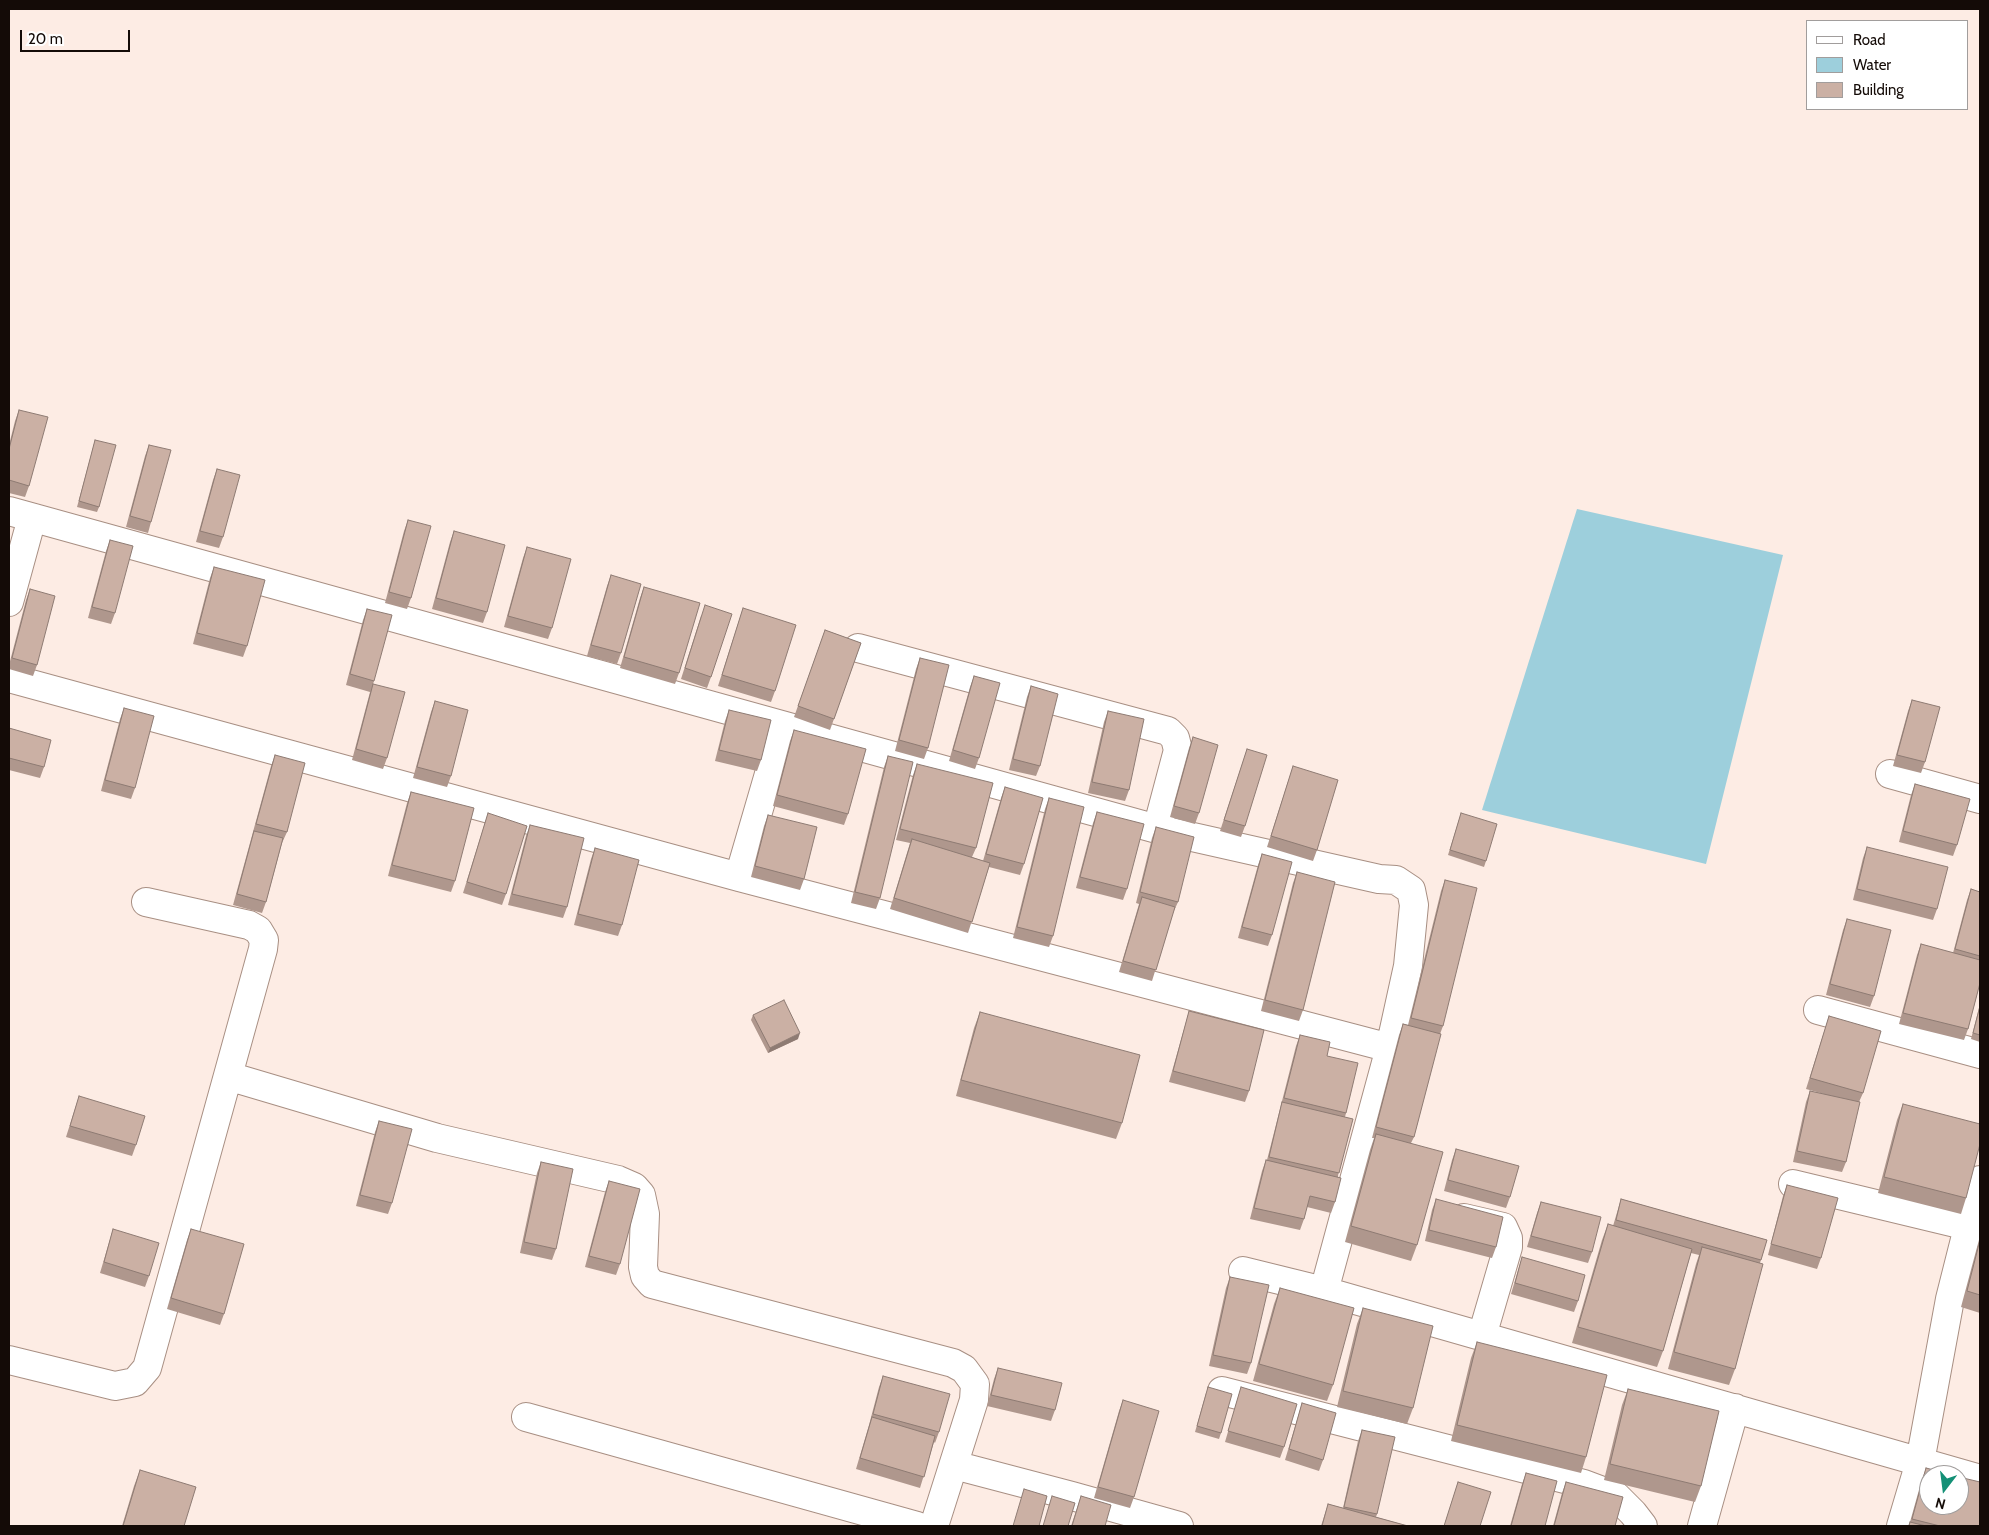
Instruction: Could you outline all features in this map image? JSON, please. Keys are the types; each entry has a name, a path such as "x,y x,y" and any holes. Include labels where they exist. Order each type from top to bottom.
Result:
{"street":[{"path":"9,602 20,514 1157,829 1379,878 1396,880 1411,890 1414,906 1408,966 1390,1048 1324,1291"},
{"path":"858,648 1168,731 1175,738 1178,750 1157,829"},
{"path":"9,678 739,877 1390,1048"},
{"path":"739,877 782,726"},
{"path":"1890,774 1980,795"},
{"path":"9,1360 114,1386 134,1382 147,1368 264,940 258,930 249,926 146,902"},
{"path":"1818,1010 1980,1054"},
{"path":"228,1076 437,1138 618,1180 634,1187 641,1195 645,1214 643,1267 645,1276 652,1284 953,1363 964,1369 974,1384 974,1400 934,1526"},
{"path":"1901,1526 1920,1462 1950,1300 1974,1228 1980,1180"},
{"path":"1793,1184 1974,1228"},
{"path":"1448,1214 1503,1227 1508,1238 1508,1247 1482,1336"},
{"path":"1243,1271 1324,1291 1980,1479"},
{"path":"1222,1391 1584,1484 1616,1496 1643,1526"},
{"path":"1702,1526 1735,1408"},
{"path":"526,1417 917,1526"},
{"path":"954,1465 1179,1526"}],"water":[{"path":"1577,509 1783,555 1706,864 1482,810"}],"building":[{"path":"19,410 48,417 29,486 9,480 9,449"},
{"path":"95,440 116,445 99,507 79,501"},
{"path":"149,445 171,450 151,522 130,516"},
{"path":"217,469 240,475 223,537 200,531"},
{"path":"408,520 431,526 411,598 389,592"},
{"path":"454,531 505,545 487,612 436,598"},
{"path":"110,540 133,546 115,613 92,607"},
{"path":"527,547 571,559 552,628 508,616"},
{"path":"214,567 265,580 247,646 197,633"},
{"path":"611,575 641,584 621,653 591,645"},
{"path":"644,587 700,603 679,673 624,657"},
{"path":"30,589 55,596 37,665 12,658"},
{"path":"705,605 732,614 711,677 685,668"},
{"path":"743,608 796,625 775,691 722,675"},
{"path":"367,609 392,615 374,681 350,674"},
{"path":"825,630 861,643 834,719 798,706"},
{"path":"920,658 949,665 928,748 899,740"},
{"path":"974,676 1000,683 979,758 953,750"},
{"path":"373,684 405,692 387,758 356,749"},
{"path":"1031,686 1058,694 1040,766 1013,759"},
{"path":"1912,700 1940,707 1925,762 1897,755"},
{"path":"435,701 468,710 451,776 417,767"},
{"path":"124,708 154,716 135,788 105,780"},
{"path":"729,710 771,720 761,760 719,750"},
{"path":"1108,711 1144,719 1129,790 1092,782"},
{"path":"9,728 51,740 44,767 9,758"},
{"path":"794,730 866,749 848,814 777,795"},
{"path":"1193,737 1218,745 1199,813 1174,806"},
{"path":"1247,749 1267,755 1245,826 1224,820"},
{"path":"275,755 305,763 287,832 256,824"},
{"path":"888,756 913,762 880,898 855,892"},
{"path":"917,764 993,783 976,848 900,829"},
{"path":"1293,766 1338,780 1317,850 1271,836"},
{"path":"1915,784 1970,799 1957,845 1903,831"},
{"path":"1005,787 1043,798 1024,864 986,854"},
{"path":"411,792 474,808 455,881 392,865"},
{"path":"1049,798 1084,807 1053,936 1017,927"},
{"path":"1097,812 1144,824 1127,889 1080,877"},
{"path":"488,813 527,826 506,894 467,882"},
{"path":"1461,813 1497,824 1486,861 1450,850"},
{"path":"768,815 817,827 804,879 755,866"},
{"path":"530,825 584,838 567,907 512,894"},
{"path":"1156,827 1194,837 1178,902 1140,892"},
{"path":"254,831 283,838 266,902 237,894"},
{"path":"912,839 990,863 972,922 894,898"},
{"path":"1867,847 1948,867 1937,909 1857,889"},
{"path":"595,848 639,860 622,925 578,914"},
{"path":"1262,854 1292,862 1272,935 1242,927"},
{"path":"1297,872 1335,882 1303,1010 1265,1000"},
{"path":"1445,880 1477,888 1443,1026 1411,1018"},
{"path":"1971,889 1980,892 1980,956 1955,949"},
{"path":"1142,897 1175,907 1156,970 1123,961"},
{"path":"1847,919 1891,930 1874,996 1830,984"},
{"path":"1921,944 1980,960 1980,983 1968,1029 1903,1013"},
{"path":"784,1000 800,1033 770,1048 753,1015"},
{"path":"1980,1006 1980,1035 1973,1033"},
{"path":"1189,1011 1264,1030 1249,1091 1173,1071"},
{"path":"980,1012 1140,1055 1122,1123 961,1080"},
{"path":"1829,1016 1881,1031 1863,1093 1810,1078"},
{"path":"1403,1024 1441,1034 1414,1137 1376,1127"},
{"path":"1300,1035 1330,1042 1327,1056 1358,1063 1346,1113 1284,1098"},
{"path":"1810,1091 1860,1102 1846,1162 1797,1151"},
{"path":"79,1096 145,1116 136,1145 70,1126"},
{"path":"1282,1102 1353,1119 1339,1173 1269,1157"},
{"path":"1903,1104 1980,1124 1980,1144 1966,1198 1884,1177"},
{"path":"379,1121 412,1129 392,1203 360,1195"},
{"path":"1376,1134 1443,1152 1417,1245 1351,1226"},
{"path":"1456,1149 1519,1166 1510,1197 1448,1180"},
{"path":"1266,1160 1341,1178 1335,1202 1310,1196 1304,1219 1254,1208"},
{"path":"541,1162 573,1169 556,1249 524,1242"},
{"path":"609,1181 640,1189 620,1264 589,1256"},
{"path":"1787,1185 1838,1198 1821,1258 1771,1244"},
{"path":"1436,1199 1503,1217 1496,1247 1429,1230"},
{"path":"1621,1199 1767,1240 1761,1260 1616,1220"},
{"path":"1541,1202 1601,1217 1592,1252 1531,1236"},
{"path":"1608,1224 1692,1249 1663,1351 1578,1327"},
{"path":"113,1229 159,1243 149,1276 104,1262"},
{"path":"191,1229 244,1244 224,1314 171,1298"},
{"path":"1980,1240 1980,1295 1967,1291"},
{"path":"1702,1247 1763,1264 1735,1369 1674,1352"},
{"path":"1522,1257 1585,1275 1578,1301 1515,1283"},
{"path":"1230,1277 1269,1285 1251,1363 1213,1355"},
{"path":"1280,1288 1354,1308 1333,1385 1259,1364"},
{"path":"1363,1308 1433,1326 1413,1408 1343,1391"},
{"path":"1477,1342 1607,1375 1586,1457 1457,1425"},
{"path":"998,1368 1062,1383 1055,1410 991,1395"},
{"path":"883,1376 950,1394 939,1432 873,1414"},
{"path":"1208,1387 1232,1394 1221,1433 1197,1426"},
{"path":"1241,1387 1297,1404 1284,1447 1228,1431"},
{"path":"1628,1389 1719,1411 1701,1486 1610,1464"},
{"path":"1123,1400 1159,1411 1134,1497 1098,1487"},
{"path":"1302,1403 1336,1413 1323,1460 1289,1449"},
{"path":"872,1417 935,1436 924,1477 860,1458"},
{"path":"1362,1430 1395,1437 1377,1514 1344,1507"},
{"path":"140,1470 196,1487 184,1526 123,1526"},
{"path":"1526,1473 1557,1481 1545,1526 1511,1526"},
{"path":"1969,1479 1980,1482 1980,1526 1940,1526 1912,1519 1919,1494 1919,1515 1969,1515"},
{"path":"1458,1482 1491,1492 1480,1526 1444,1526"},
{"path":"1566,1482 1623,1497 1615,1526 1554,1526"},
{"path":"1024,1489 1047,1496 1039,1526 1013,1526"},
{"path":"1052,1496 1075,1503 1068,1526 1043,1526"},
{"path":"1081,1496 1111,1505 1105,1526 1072,1526"},
{"path":"1328,1504 1408,1526 1322,1526"},
{"path":"1910,1522 1926,1526 1909,1526"}]}
